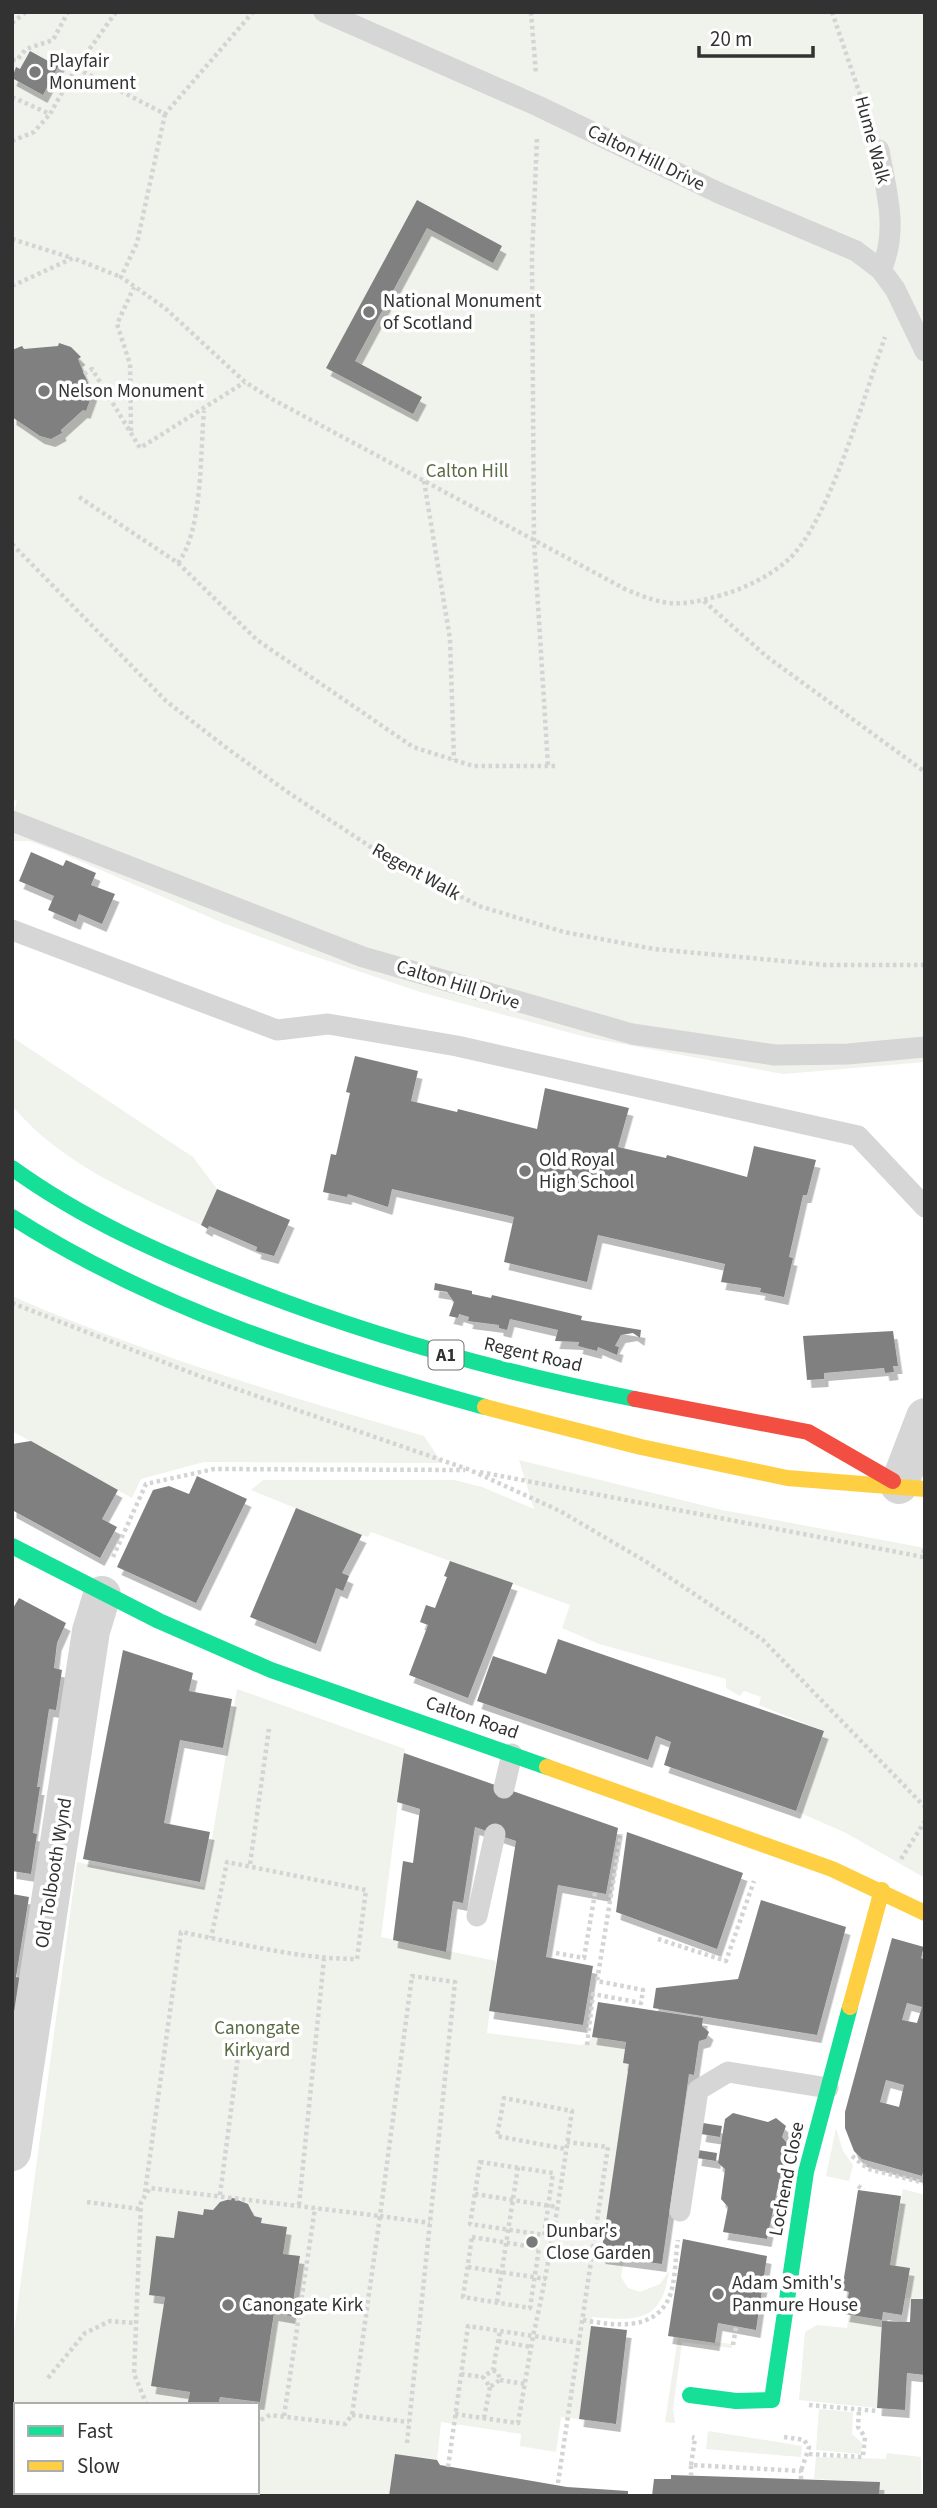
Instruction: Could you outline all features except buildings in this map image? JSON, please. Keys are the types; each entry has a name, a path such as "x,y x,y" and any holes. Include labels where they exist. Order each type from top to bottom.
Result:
{"main road":[{"name":"Regent Road","path":"12,1168 52,1197 167,1256 314,1314 528,1378 808,1432 912,1487"},
{"name":"A1","path":"12,1217 85,1261 174,1305 328,1362 505,1414 791,1479 912,1487"},
{"name":"Calton Road","path":"12,1546 106,1579 214,1647 311,1686 629,1796 882,1890 925,1913"},
{"name":"Lochend Close","path":"772,2400 806,2172 882,1890"},
{"path":"690,2395 736,2401 772,2400"}],"street":[{"path":"912,1487 925,1417"},
{"name":"Old Tolbooth Wynd","path":"12,2152 37,1911 91,1631 106,1579"}],"lane":[{"name":"Calton Hill Drive","path":"324,12 538,106 719,193 856,251 881,270 902,301 925,351"},
{"name":"Hume Walk","path":"879,150 892,227 891,242 881,270"},
{"name":"Calton Hill Drive","path":"12,821 363,957 528,1007 632,1034 775,1055 848,1054 925,1047"},
{"path":"12,930 277,1030 328,1024 457,1046 858,1136 925,1208"},
{"path":"504,1788 512,1754"},
{"path":"477,1916 495,1834"},
{"path":"680,2211 698,2090 728,2072 828,2088"}],"path":[{"path":"12,23 26,12"},
{"path":"12,60 17,60 26,49 53,40 68,12"},
{"path":"12,141 34,132 50,114 76,68 116,12"},
{"path":"121,277 136,243 165,114 253,12"},
{"path":"531,12 538,106 532,257 534,540 548,766"},
{"name":"Hume Walk","path":"832,12 879,150"},
{"path":"76,68 165,114"},
{"path":"12,97 50,114"},
{"path":"12,239 73,258 121,277 165,307 245,382 534,540 647,598 685,605 736,591 774,572 790,559 811,530 826,500 890,324 902,301"},
{"path":"12,286 73,258"},
{"path":"131,432 130,363 117,324 134,287"},
{"path":"84,374 92,369 140,448 205,410 245,382"},
{"path":"178,564 187,552 195,517 205,410"},
{"path":"424,480 450,639 454,760"},
{"path":"79,497 178,564 257,640 380,727 413,747 472,766 557,766"},
{"name":"Regent Walk","path":"12,544 166,701 224,746 352,835 436,885 479,906 554,929 654,949 826,965 925,965"},
{"path":"703,600 766,656 925,772"},
{"path":"12,1303 202,1377 470,1470 560,1511 645,1561 763,1640 925,1807"},
{"path":"106,1579 146,1484 214,1469 470,1470 923,1558 925,1545"},
{"path":"250,1864 269,1729"},
{"path":"587,2045 593,1994 641,2003 643,1990 597,1982 629,1796"},
{"path":"146,2403 134,2374 140,2209 145,2192 181,1932 211,1938 324,1959 357,1959 366,1889 250,1864 227,1862 211,1938"},
{"path":"556,1953 584,1958 595,1893"},
{"path":"658,1939 726,1961 749,1896"},
{"path":"299,2206 324,1959"},
{"path":"259,2421 270,2415 345,2424 352,2415 412,1976 455,1982 407,2443"},
{"path":"220,2195 238,2056"},
{"path":"455,2414 518,2423 546,2279 572,2111 504,2098 497,2136 566,2149"},
{"path":"558,2483 570,2418 608,2147 567,2142"},
{"path":"480,2162 553,2173 544,2235 470,2224 475,2194 480,2162"},
{"path":"497,2302 518,2167"},
{"path":"883,2173 925,2183"},
{"path":"858,2186 864,2190"},
{"path":"145,2192 156,2187 430,2223"},
{"path":"475,2194 557,2207"},
{"path":"87,2202 140,2209"},
{"path":"284,2416 315,2208"},
{"path":"530,2308 539,2248 472,2237 463,2297 539,2310"},
{"path":"583,2320 628,2326 659,2311 669,2298 678,2238"},
{"path":"468,2267 546,2279"},
{"path":"48,2378 85,2333 110,2321 136,2323"},
{"path":"448,2467 468,2326 580,2343"},
{"path":"733,2345 736,2327"},
{"path":"461,2374 483,2377 493,2370 500,2331"},
{"path":"498,2342 531,2347"},
{"path":"493,2370 498,2373 500,2381"},
{"path":"483,2377 490,2387 484,2418"},
{"path":"490,2387 500,2381 525,2384"},
{"path":"772,2400 877,2411"},
{"path":"809,2454 863,2457 864,2437 858,2427 859,2409"},
{"path":"352,2415 410,2422"},
{"path":"691,2476 695,2438"},
{"path":"801,2479 809,2446"},
{"path":"691,2465 801,2471"}],"green space":[{"name":"Calton Hill","path":"12,12 925,12 925,1062 783,1074 586,1037 420,992 296,950 223,923 57,851 29,841 12,841 12,820 17,801 12,799"},
{"path":"12,1037 193,1157 217,1189 201,1225 100,1176 32,1127 12,1106"},
{"path":"12,1296 164,1355 424,1436 442,1463 204,1462 141,1479 132,1498 12,1431"},
{"path":"519,1460 722,1510 925,1548 925,1878 846,1833 796,1811 824,1731 759,1705 761,1697 744,1691 740,1696 726,1688 726,1679 599,1644 562,1628 570,1605 371,1532 368,1537 359,1534 251,1490 263,1480 454,1480 482,1487 534,1509"},
{"name":"Canongate Kirkyard","path":"237,1689 405,1749 381,1937 496,1961 487,2033 581,2045 587,2044 592,2037 626,2042 623,2063 629,2064 624,2259 621,2277 628,2288 640,2292 660,2284 669,2271 660,2301 644,2315 622,2319 592,2317 579,2419 561,2417 556,2452 520,2446 521,2434 441,2422 437,2460 395,2454 389,2496 247,2495 259,2494 259,2403 218,2403 220,2397 260,2401 274,2313 291,2315 300,2257 283,2254 261,2223 262,2218 254,2216 245,2202 236,2199 223,2201 213,2210 204,2209 203,2215 178,2211 174,2238 156,2236 149,2294 165,2297 152,2385 190,2392 189,2402 194,2403 14,2403 12,2417 12,2347 77,1862 204,1887"},
{"path":"836,2128 843,2151 853,2165 849,2181 826,2176"},
{"path":"903,2189 925,2195 925,2299 905,2298 910,2268 890,2265"},
{"path":"849,2314 882,2320 877,2408 799,2400 805,2332 817,2325 847,2328"},
{"path":"678,2337 732,2344 732,2348 682,2342 673,2409 675,2423 665,2422"},
{"path":"819,2409 853,2412 852,2434 862,2443 861,2454 816,2450"},
{"path":"708,2431 802,2446 801,2457 706,2449"},
{"path":"887,2453 921,2457 922,2496 879,2496 879,2482 814,2479 816,2457 886,2459"}],"traffic: fast":[{"path":"12,1168 65,1203 121,1233 179,1260 286,1302 384,1336 483,1364 635,1399"},
{"path":"12,1217 67,1250 124,1279 241,1330 362,1371 485,1407"},
{"path":"12,1546 159,1621 271,1670 547,1767"},
{"path":"690,2395 736,2401 772,2400 806,2172 850,2007"}],"traffic: slow":[{"path":"485,1407 641,1447 787,1478 925,1489"},
{"path":"547,1767 832,1869 925,1913"},
{"path":"850,2007 882,1890"}],"traffic: jam":[{"path":"635,1399 808,1432 893,1481"}],"place":[{"name":"Playfair Monument","path":"35,72"},
{"name":"National Monument of Scotland","path":"369,312"},
{"name":"Nelson Monument","path":"44,391"},
{"name":"Old Royal High School","path":"525,1171"},
{"name":"Dunbar's Close Garden","path":"532,2242"},
{"name":"Adam Smith's Panmure House","path":"718,2294"},
{"name":"Canongate Kirk","path":"228,2305"}]}
